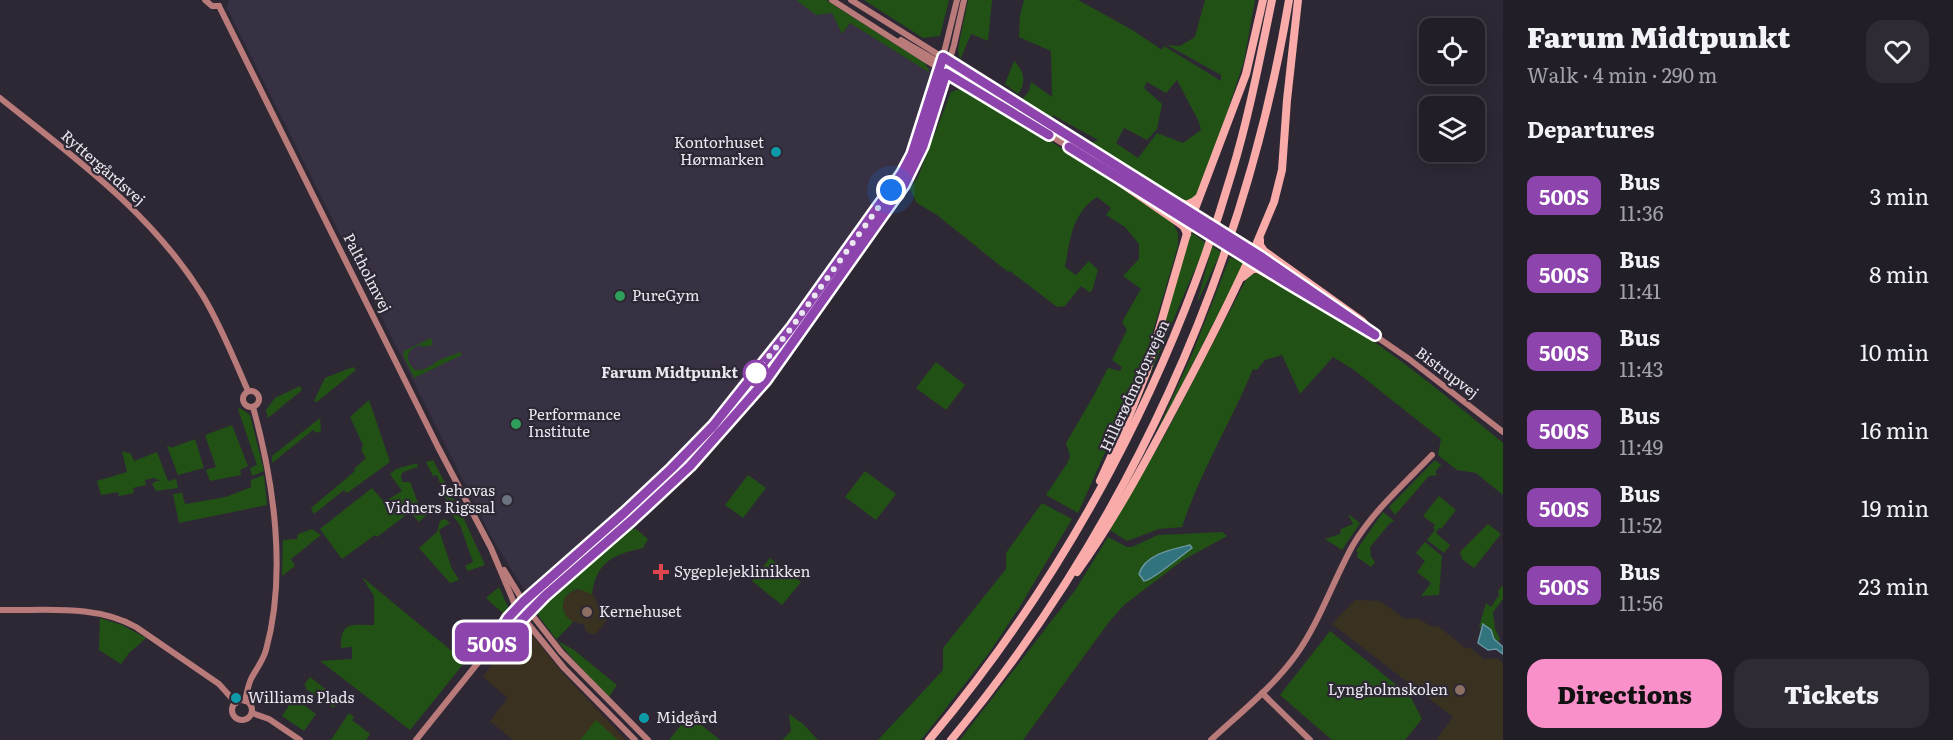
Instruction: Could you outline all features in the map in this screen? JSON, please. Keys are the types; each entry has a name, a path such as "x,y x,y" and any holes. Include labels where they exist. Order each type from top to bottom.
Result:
{"highway":[{"path":"1193,214 1246,74 1263,0"},
{"name":"Hillerødmotorvejen","path":"929,740 988,665 1025,612 1091,507 1141,412 1198,276 1218,219 1242,137 1272,0"},
{"name":"Hillerødmotorvejen","path":"951,740 1054,602 1104,519 1143,445 1186,354 1233,229 1248,178 1270,96 1289,0"},
{"path":"1054,602 1089,555 1160,436 1260,238 1274,202 1282,170 1298,0"},
{"path":"1108,171 1120,183 1184,227 1186,234"},
{"path":"1160,194 1186,205 1201,195"},
{"path":"1091,507 1147,371 1190,223"},
{"path":"1260,238 1260,245 1264,251 1362,321 1375,335"},
{"path":"1240,280 1249,271 1258,269 1319,303"}],"street":[{"path":"205,0 212,6 219,6 224,0"},
{"path":"832,0 872,26 944,65"},
{"path":"851,0 944,65"},
{"path":"416,740 489,649 517,608 624,513 713,426 803,312 902,173 912,154 944,65 957,0"},
{"path":"489,649 690,466 766,380 904,185 923,146 964,0"},
{"name":"Paltholmvej","path":"219,6 492,552 517,608 564,668 635,740"},
{"name":"Bistrupvej","path":"944,65 1003,96 1193,214 1319,303 1375,335"},
{"name":"Bistrupvej","path":"944,65 1190,223 1251,255 1375,335 1460,397 1503,432"},
{"name":"Ryttergårdsvej","path":"0,98 100,178 129,204 164,243 202,296 219,327 248,392"},
{"path":"1190,223 1193,214"},
{"path":"248,392 255,392 259,397 259,402 249,408 243,403 243,397 248,392"},
{"path":"244,701 250,680 266,649 276,582 272,491 264,446 253,407"},
{"path":"1211,740 1284,670 1308,637 1346,560 1368,523 1432,455"},
{"name":"Paltholmvej","path":"492,552 529,611 561,652 648,740"},
{"path":"0,610 89,612 123,620 219,684 236,703"},
{"path":"1262,693 1310,740"},
{"path":"244,701 251,705 252,712 246,719 237,718 233,710 236,703 244,701"},
{"path":"252,712 269,719 300,740"}],"shaded area":[{"path":"229,0 796,0 832,13 842,34 850,23 929,72 926,66 935,71 898,169 801,305 756,361 747,377 725,404 658,474 588,538 525,591 492,538 227,8"},
{"name":"Kernehuset","path":"579,589 590,592 595,596 598,607 612,614 595,635 586,632 584,624 573,622 564,614 565,597"},
{"name":"Lyngholmskolen","path":"1355,600 1380,601 1405,619 1418,618 1430,626 1439,627 1464,647 1472,649 1484,659 1496,658 1503,663 1503,740 1436,740 1453,717 1332,624"},
{"path":"524,625 561,671 626,740 513,740 490,721 508,698 483,677"}],"green space":[{"path":"796,0 826,0 925,63 930,73 850,23 842,34 832,13 816,15"},
{"path":"864,0 949,0 940,36 923,38"},
{"path":"968,0 992,0 988,41 971,34 960,60 958,49"},
{"path":"1024,0 1078,0 1134,31 1162,50 1164,46 1221,81 1221,75 1167,45 1180,46 1195,37 1205,0 1255,0 1244,61 1197,194 1191,200 1180,201 1089,144 1098,140 1053,115 1052,121 1021,101 1029,91 1031,82 1052,97 1051,51 1019,37 1020,15","holes":["1177,80 1201,130 1183,143 1157,133 1138,158 1116,143 1124,128 1147,140 1157,129 1162,104 1144,88 1147,82 1166,93"]},
{"path":"1014,61 1023,77 1023,85 1018,94 1005,84"},
{"path":"959,89 1041,135 1171,220 1178,233 1178,246 1141,372 1078,513 1046,495 1068,462 1070,456 1066,443 1108,368 1120,371 1122,367 1112,360 1127,330 1122,322 1141,289 1123,276 1139,259 1139,244 1125,227 1106,215 1111,208 1097,197 1089,203 1077,219 1065,267 1076,275 1089,261 1098,270 1092,291 1089,292 1081,286 1065,306 1057,307 1010,271 1008,272 937,215 917,203 910,189 918,177 951,92"},
{"path":"1023,111 1188,214 1189,217 1187,218 1022,114"},
{"path":"884,205 858,248 801,325 827,284"},
{"path":"1192,233 1207,244 1141,394 1188,238"},
{"path":"1212,246 1221,252 1197,303"},
{"path":"1230,257 1244,264 1149,449 1193,352"},
{"path":"1259,272 1331,313 1376,343 1503,443 1503,495 1476,473 1457,470 1438,455 1441,439 1354,370 1333,357 1300,394 1282,355 1265,360 1257,370 1253,369 1189,507 1182,527 1159,529 1127,541 1110,530 1166,433 1248,276"},
{"path":"431,338 433,345 416,347 408,355 409,362 415,370 427,368 460,352 462,355 414,378 403,355 404,351"},
{"path":"936,362 965,385 946,410 916,388"},
{"path":"353,367 356,370 317,402 314,401 325,378"},
{"path":"300,386 302,390 268,418 266,410 275,398"},
{"path":"369,400 390,462 347,493 344,490 314,514 311,508 355,471 354,469 366,458 361,450 363,445 350,417"},
{"path":"238,409 250,415 264,471 252,476 250,468 257,465"},
{"path":"320,418 321,431 317,433 313,430 272,463 272,456"},
{"path":"232,425 248,466 240,470 241,475 210,481 206,470 216,467 205,435"},
{"path":"711,433 713,436 707,443 634,513"},
{"path":"195,439 204,468 178,475 167,446 171,448"},
{"path":"122,451 131,454 134,461 157,452 168,481 176,479 178,488 156,491 152,484 161,481 154,478 145,480 146,485 133,488 134,493 119,496 118,492 101,495 97,481 127,472"},
{"path":"433,460 485,565 468,571 465,566 473,562 460,525 452,515 437,475 433,476 426,462"},
{"path":"1435,460 1443,467 1440,466 1435,472 1437,475 1429,476 1395,515 1389,507"},
{"path":"417,463 418,467 403,472 402,482 410,482 421,511 431,508 432,510 419,522 410,512 377,537 375,535 342,559 320,529 372,488 384,502 402,491 390,474 396,469"},
{"path":"865,471 896,494 876,520 845,497"},
{"path":"264,475 267,505 179,523 173,494 182,493 185,504 226,497 251,487 251,480"},
{"path":"748,475 766,488 743,518 725,505"},
{"path":"1439,496 1456,510 1436,533 1450,545 1444,553 1427,540 1435,530 1433,528 1435,525 1423,516"},
{"path":"1042,503 1072,519 1019,608 989,653 921,740 878,740 943,670 943,648 1006,569 1006,553"},
{"path":"1383,512 1394,521 1370,547 1371,557 1375,562 1371,567 1357,557 1358,552 1356,551"},
{"path":"1348,514 1360,523 1342,550 1325,539 1340,534 1341,529 1353,524"},
{"path":"445,519 450,523 439,530 452,569 459,580 450,583 419,548 437,532 440,521"},
{"path":"621,520 624,522 622,525 533,600 569,564"},
{"path":"1488,524 1501,534 1474,568 1462,559 1460,552"},
{"path":"628,528 636,529 648,539 643,548 623,553 608,561 598,574 592,594 579,589 565,598 563,608 573,622 556,639 538,615 539,606"},
{"path":"312,529 321,535 291,559 295,566 282,576 283,540 297,539 298,534"},
{"path":"1222,532 1227,536 1183,560 1124,605 1109,622 1023,740 960,740 1076,589 1108,537 1127,547 1132,547 1158,535"},
{"path":"1425,542 1442,556 1439,595 1421,596 1431,583 1417,572 1425,561 1416,553"},
{"path":"770,558 801,582 782,605 752,581"},
{"path":"362,577 465,662 410,730 320,661 352,659 352,647 341,648 345,628 354,625 374,625 374,596"},
{"path":"1503,585 1503,599 1493,612 1495,629 1500,639 1498,642 1482,624 1481,628 1479,627 1486,603 1491,607"},
{"path":"499,587 508,607 504,614 486,598"},
{"path":"100,618 122,625 146,638 129,653 121,664 99,650"},
{"path":"1330,631 1410,696 1422,719 1405,740 1332,740 1280,695"},
{"path":"558,641 574,650 617,685 609,697 581,668"},
{"path":"310,677 332,694 334,708 305,688 307,687 304,685"},
{"path":"294,698 316,714 304,731 282,716"},
{"path":"349,713 354,717 352,720 370,734 366,740 331,740"},
{"path":"789,714 803,724 818,740 782,740 791,731"},
{"path":"689,715 720,740 669,740"},
{"path":"596,720 618,740 580,740"}],"water":[{"path":"1190,545 1192,548 1148,580 1144,581 1139,574 1142,567 1153,557"},
{"path":"1483,624 1491,630 1494,639 1503,647 1503,654 1496,649 1488,650 1478,643"}],"bus line":[{"name":"500S","path":"1049,135 946,73 913,170 892,205 766,380 690,466 489,649 508,618 523,602 624,513 713,426 792,327 902,173 912,154 925,118 943,57 1260,256 1375,335 1319,303 1069,147"}],"place":[{"name":"Kontorhuset Hørmarken","path":"776,152"},
{"name":"PureGym","path":"620,296"},
{"name":"Farum Midtpunkt","path":"756,373"},
{"name":"Performance Institute","path":"516,424"},
{"name":"Jehovas Vidners Rigssal","path":"507,500"},
{"name":"Sygeplejeklinikken","path":"661,572"},
{"name":"Kernehuset","path":"587,612"},
{"name":"Lyngholmskolen","path":"1460,690"},
{"name":"Williams Plads","path":"236,698"},
{"name":"Midgård","path":"644,718"}],"route":[{"path":"756,373 891,190"}]}
